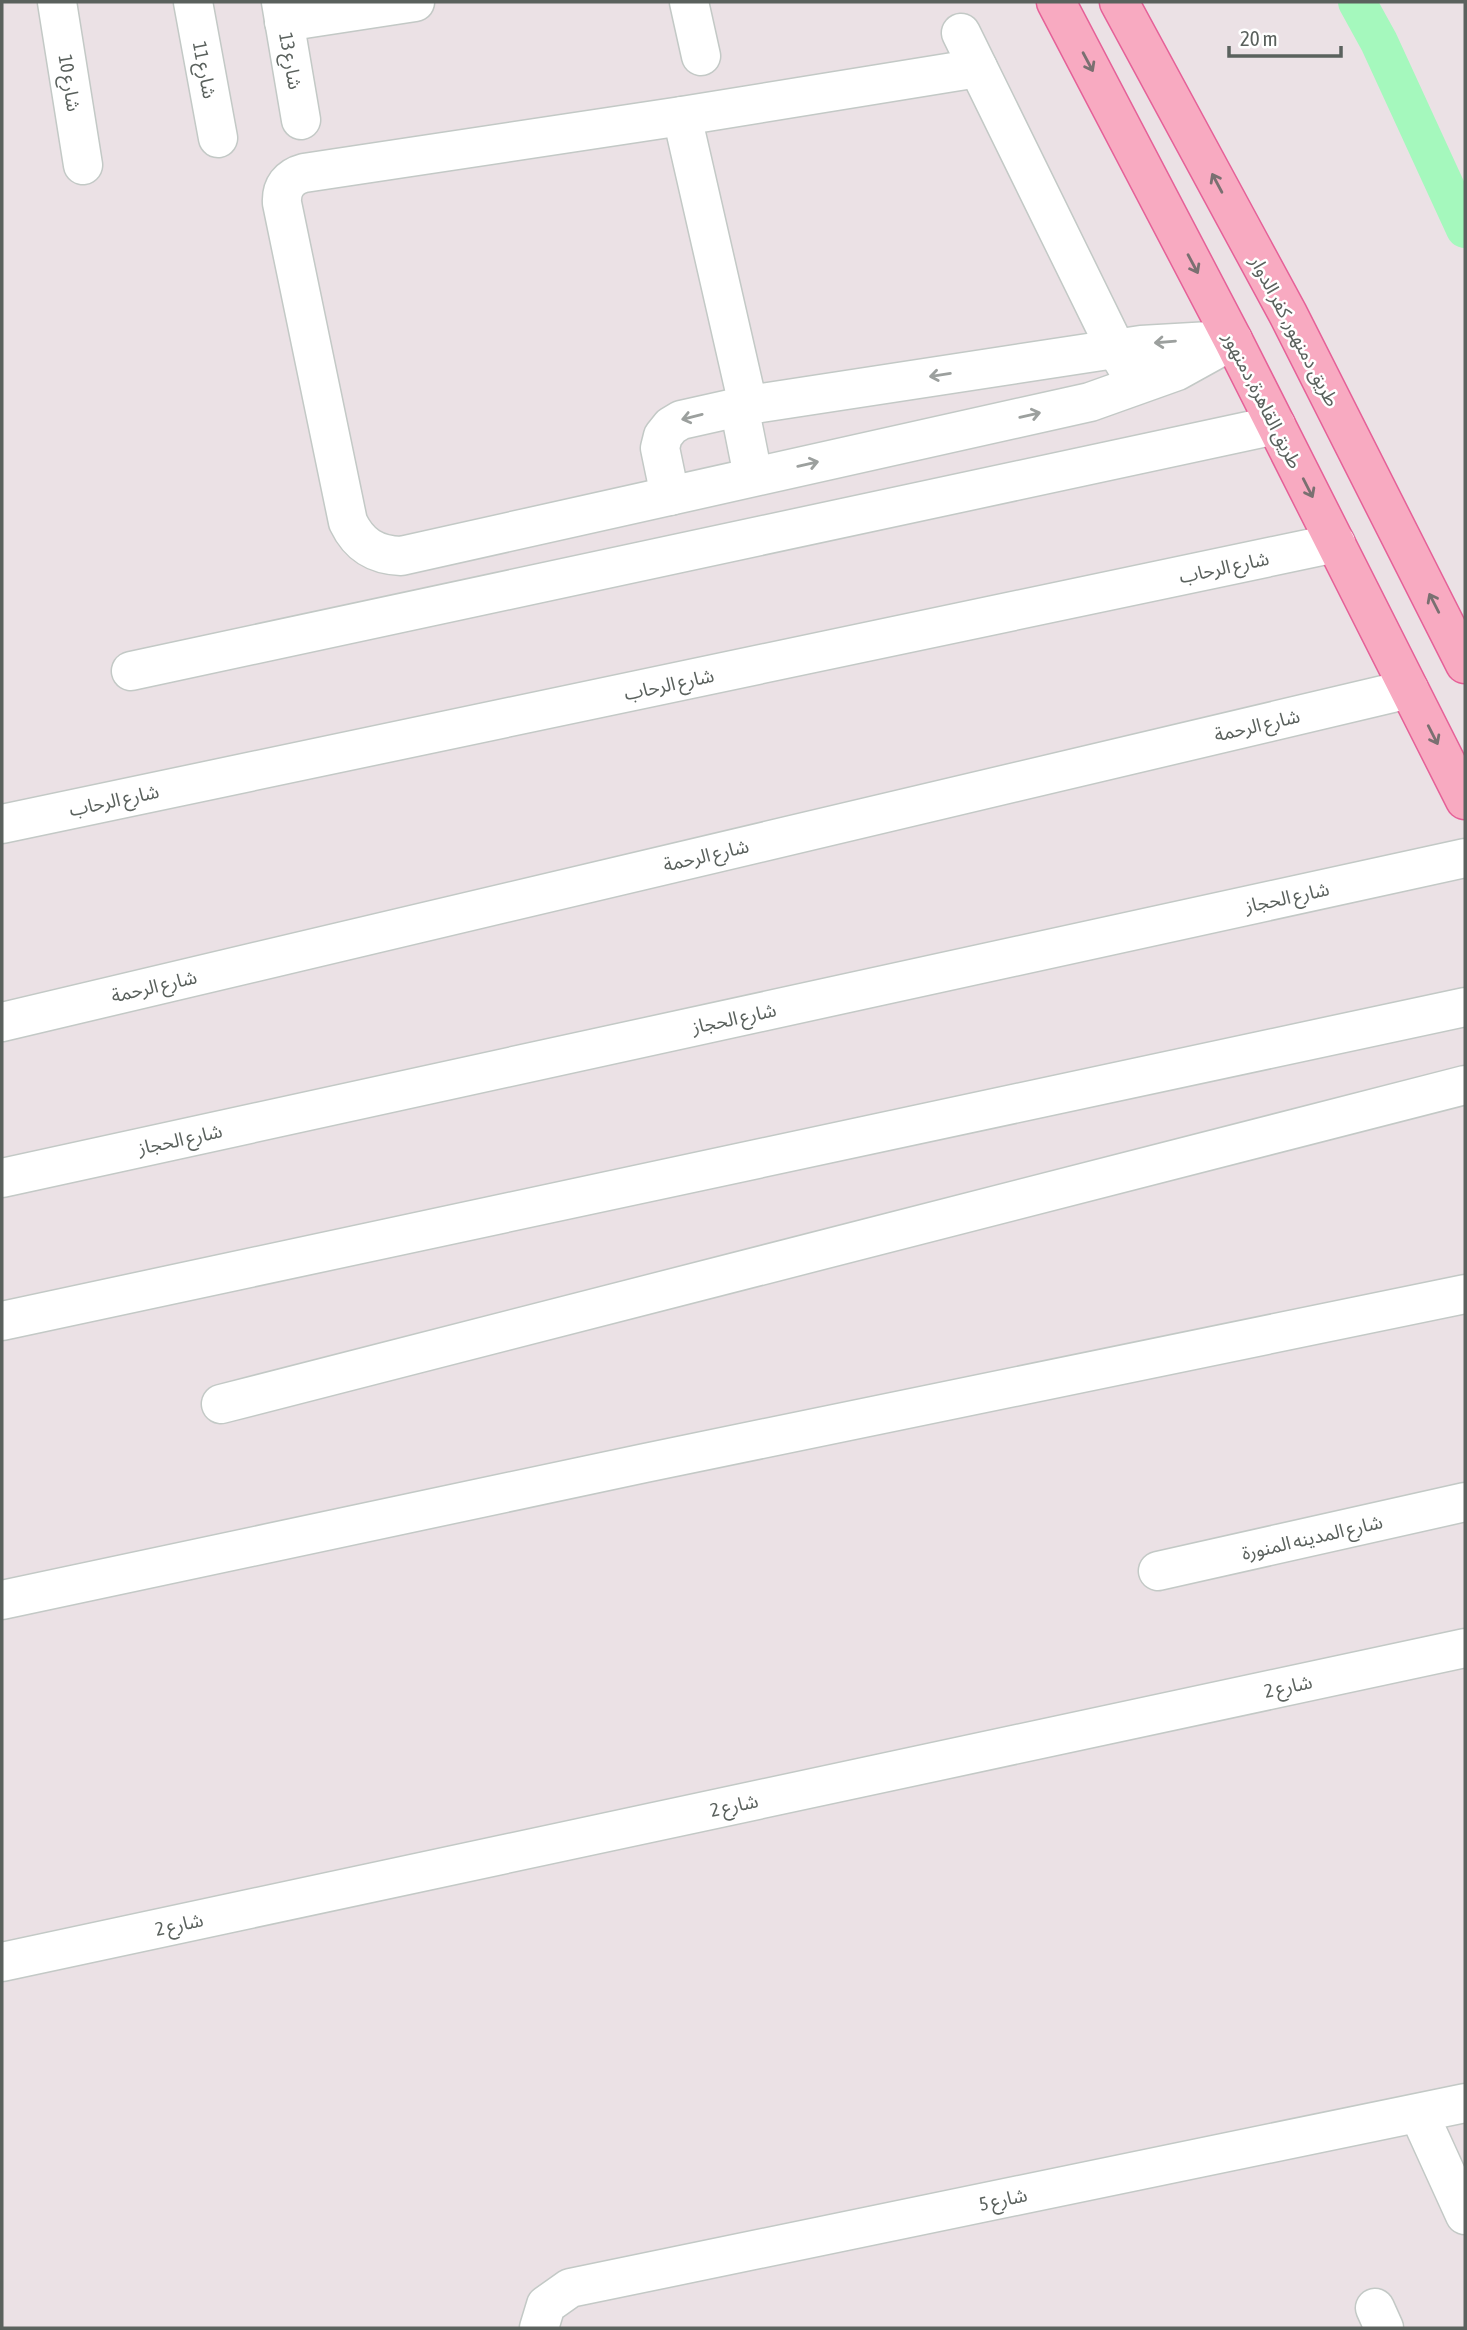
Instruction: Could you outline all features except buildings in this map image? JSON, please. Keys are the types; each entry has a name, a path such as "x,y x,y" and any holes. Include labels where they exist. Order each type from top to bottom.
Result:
{"main road":[{"name":"طريق القاهرة, دمنهور","path":"1056,2 1233,340 1465,800"},
{"name":"طريق دمنهور, كفر الدوار","path":"1119,2 1288,314 1465,663"},
{"path":"1233,340 1288,314"}],"street":[{"name":"شارع 10","path":"57,2 83,164"},
{"name":"شارع 11","path":"192,2 218,138"},
{"path":"282,12 415,2"},
{"path":"688,2 701,56"},
{"name":"شارع 13","path":"282,12 301,120"},
{"path":"961,33 1115,349 1138,386"},
{"path":"978,68 304,173 289,180 281,194 348,522 354,534 363,544 387,556 401,556 1090,402 1177,371 1233,340"},
{"path":"682,116 743,405 753,476"},
{"path":"670,496 660,448 663,436 671,426 681,420 743,405 1115,349 1169,342 1233,340"},
{"path":"131,671 1276,425"},
{"name":"شارع الرحاب","path":"2,824 1336,543"},
{"name":"شارع الرحمة","path":"2,1022 1409,689"},
{"name":"شارع الحجاز","path":"2,1178 1465,858"},
{"path":"2,1321 1465,1007"},
{"path":"221,1404 1465,1085"},
{"path":"2,1600 618,1469 1465,1294"},
{"name":"شارع المدينه المنورة","path":"1158,1571 1465,1502"},
{"name":"شارع 2","path":"2,1962 1465,1648"},
{"name":"شارع 5","path":"543,2317 570,2288 1465,2103"},
{"path":"1419,2114 1465,2215"}],"waterway":[{"path":"1357,2 1379,42 1465,229"}]}
